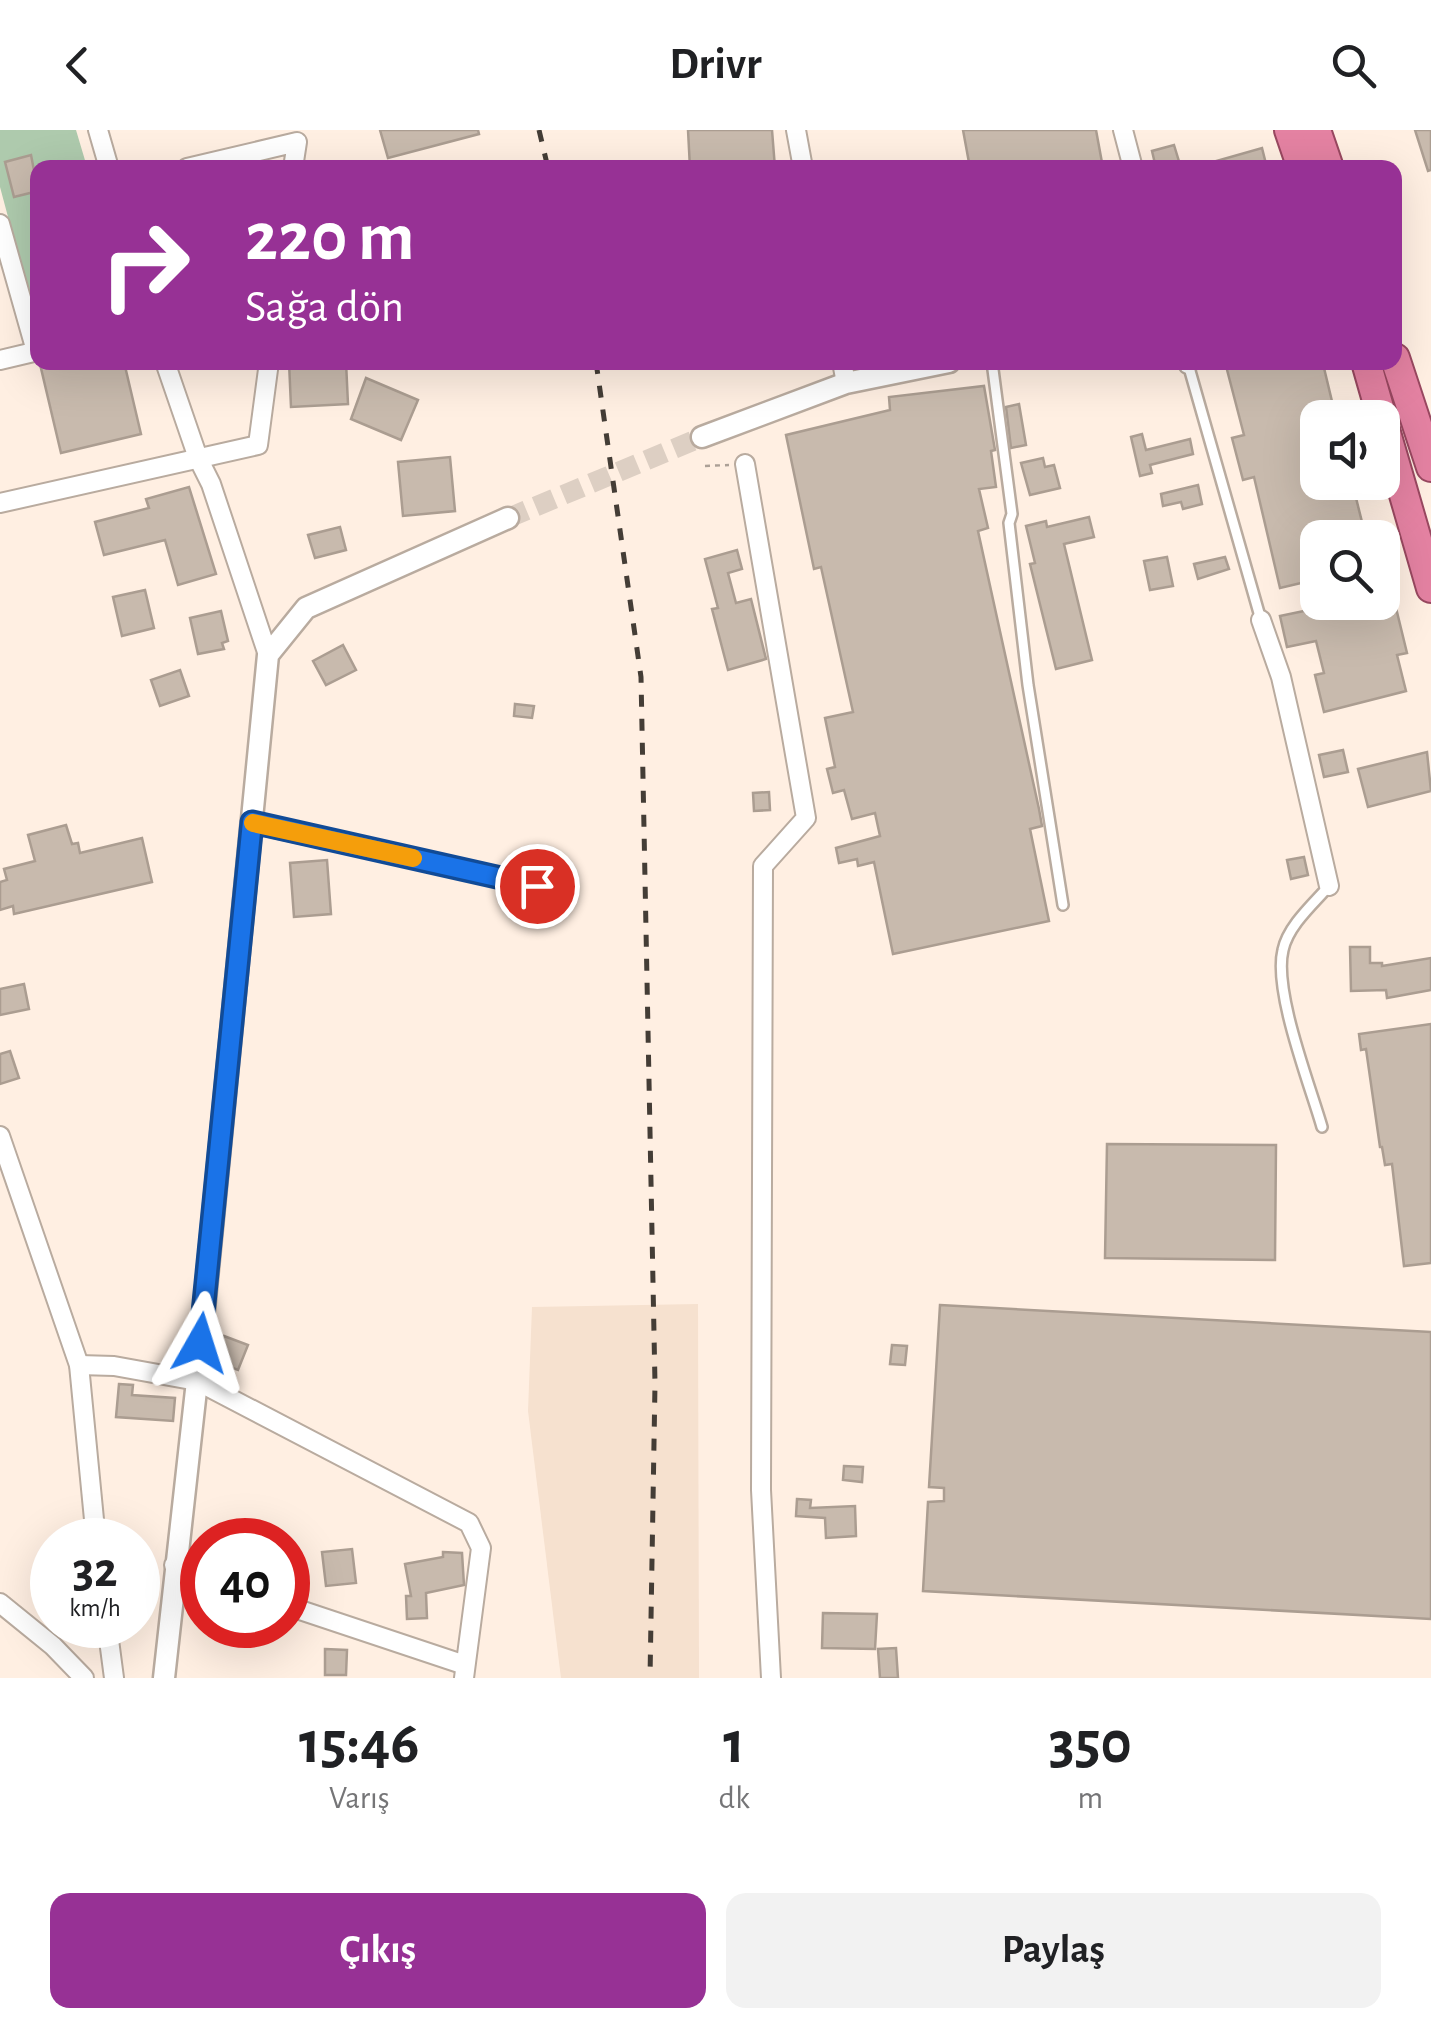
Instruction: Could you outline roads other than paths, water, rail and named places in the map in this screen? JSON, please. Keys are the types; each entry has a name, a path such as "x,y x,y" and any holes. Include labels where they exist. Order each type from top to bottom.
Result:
{"highway":[{"path":"1289,130 1299,160"},
{"path":"1316,130 1326,160"},
{"path":"1368,370 1377,400"},
{"path":"1399,370 1431,468"},
{"path":"1400,480 1431,588"}],"street":[{"path":"98,130 107,160"},
{"path":"796,130 802,160"},
{"path":"1123,130 1132,160"},
{"path":"220,160 296,142 295,160"},
{"path":"0,224 30,327"},
{"path":"0,360 30,353"},
{"path":"164,1678 268,655 168,370"},
{"path":"0,504 258,445 268,370"},
{"path":"702,438 844,373 873,370"},
{"path":"745,464 806,818 764,866 760,1490 771,1678"},
{"path":"268,655 306,608 508,518"},
{"path":"1261,620 1281,677 1329,886"},
{"path":"252,822 537,886"},
{"path":"0,1136 79,1365 94,1518"},
{"path":"79,1365 114,1366 197,1380 468,1524 481,1548 464,1671 310,1614"},
{"path":"174,1565 180,1567"},
{"path":"0,1604 53,1646 84,1678"},
{"path":"109,1648 114,1678"}],"lane":[{"path":"993,370 1028,685 1063,905"},
{"path":"1189,370 1261,620"},
{"path":"1322,1127 1284,994 1282,950 1302,917 1329,886"}],"tunnel":[{"path":"508,518 702,437"}],"railway":[{"path":"539,130 546,160"},
{"path":"597,370 641,677 655,1384 650,1678"}]}
